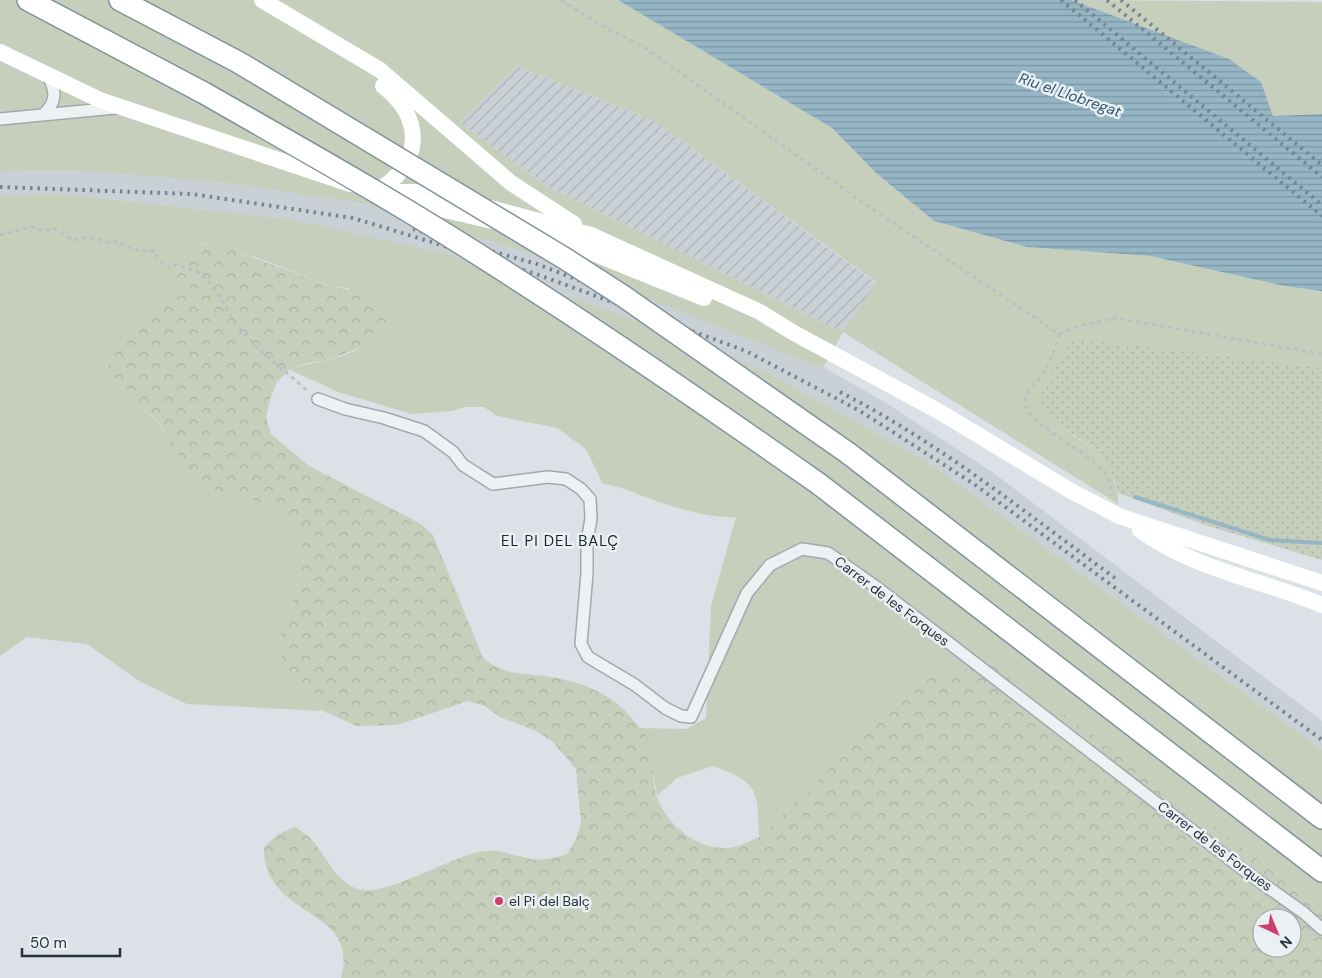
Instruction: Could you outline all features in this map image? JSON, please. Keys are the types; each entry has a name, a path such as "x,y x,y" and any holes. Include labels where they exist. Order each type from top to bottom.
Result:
{"highway":[{"path":"28,0 204,93 348,175 489,261 681,386 819,484 1322,871"},
{"path":"120,0 238,62 564,258 623,296 848,453 1322,818"}],"main road":[{"path":"262,0 380,70 510,183 591,234 760,312 794,333 940,412 1071,491 1120,516 1166,547 1228,572 1322,605"},
{"path":"330,41 389,90 401,104 410,122 413,136 408,162 395,180 375,192"},
{"path":"0,52 100,100 375,192 423,206 512,226 573,245 794,333"},
{"path":"375,192 424,192 591,234"},
{"path":"1120,516 1322,583"}],"street":[{"path":"43,116 53,102 55,93 48,76"},
{"path":"0,119 123,107"},
{"name":"Carrer de les Forques","path":"318,399 345,410 384,418 424,431 453,452 463,465 493,484 522,482 548,477 566,479 581,489 590,499 591,519 587,541 587,573 580,644 588,657 635,685 665,708 681,716 691,717 747,594 770,565 802,549 828,552 879,589 1245,871 1304,912 1322,929"}],"path":[{"path":"561,0 600,25 644,47 865,204 1059,334"},
{"path":"0,235 31,227 46,231 54,228 70,238 78,240 85,237 108,243 118,240 123,245 146,252 155,251 156,257 166,266 171,268 177,264 202,274 220,298 235,324 260,350 318,399"},
{"path":"1059,334 1082,325 1116,318 1322,354"},
{"path":"1059,334 1054,353 1025,400 1026,407 1034,417 1057,437 1090,458 1103,470 1110,483 1110,496 1105,508"}],"shaded area":[{"path":"517,66 654,121 876,283 843,332 547,186 460,123"},
{"path":"73,170 227,183 360,203 543,257 823,367 883,401 992,472 1322,721 1322,750 928,462 765,371 288,219 60,194 0,196 0,171"}],"green space":[{"path":"0,0 618,0 832,128 876,173 934,221 1027,247 1150,256 1284,286 1322,291 1322,368 1072,339 1059,425 1091,449 1108,467 1117,490 1118,504 843,332 823,368 543,257 360,203 227,183 73,170 0,171","holes":["517,66 654,121 876,282 843,332 547,186 460,123"]},
{"path":"1072,0 1322,2 1322,114 1272,116 1261,82"},
{"path":"60,194 288,219 448,254 635,320 765,371 928,462 1322,750 1322,912 1255,857 996,662 932,677 915,687 759,837 758,808 753,790 748,784 728,772 713,766 677,778 657,796 648,740 638,728 687,729 706,718 711,606 736,517 692,512 621,488 603,484 586,449 557,428 497,416 484,407 464,407 452,411 412,414 338,392 290,370 341,356 378,338 349,288 333,287 263,260 209,245 191,242 171,290 128,334 107,366 129,400 156,419 167,437 245,498 264,503 298,534 304,550 299,588 286,616 301,689 323,711 187,704 139,681 87,644 27,637 0,656 0,196"},
{"path":"191,242 228,248 333,287 366,292 378,304 387,320 379,338 362,347 328,360 306,363 289,370 277,382 270,399 266,417 271,434 309,466 421,524 433,535 483,658 508,671 551,677 583,685 603,694 620,706 649,741 655,790 661,807 675,826 694,840 705,845 727,848 759,837 915,687 932,677 996,662 1255,857 1322,912 1322,978 341,978 343,954 337,937 325,924 293,902 278,888 268,871 264,847 277,835 295,827 310,838 346,883 363,890 388,887 478,852 498,851 535,860 553,858 567,854 576,839 581,823 576,769 552,741 536,731 500,717 485,706 468,701 397,725 357,726 323,711 301,689 282,658 280,638 286,616 299,588 304,550 298,535 264,503 223,493 202,484 177,455 157,419 129,400 107,366 128,334 171,290"},
{"path":"1072,338 1322,368 1322,560 1208,526 1118,493 1108,467 1100,457 1079,438 1044,414 1041,393"}],"water":[{"name":"Riu el Llobregat","path":"618,0 1071,0 1229,59 1261,82 1273,116 1322,114 1322,291 1284,286 1150,256 1027,247 934,221 876,173 832,128"}],"waterway":[{"path":"1135,497 1270,540 1322,543"}],"railway":[{"path":"1061,0 1322,216"},
{"path":"1075,0 1322,205"},
{"path":"1107,0 1322,177"},
{"path":"1121,0 1322,165"},
{"path":"0,187 192,194 353,218 536,274 746,351 860,411 974,484 1322,740"},
{"path":"413,229 537,264 648,307"},
{"path":"840,392 912,433 947,456 1115,578"}],"place":[{"name":"el Pi del Balç","path":"499,901"}],"district":[{"name":"EL PI DEL BALÇ","path":"560,541"}]}
